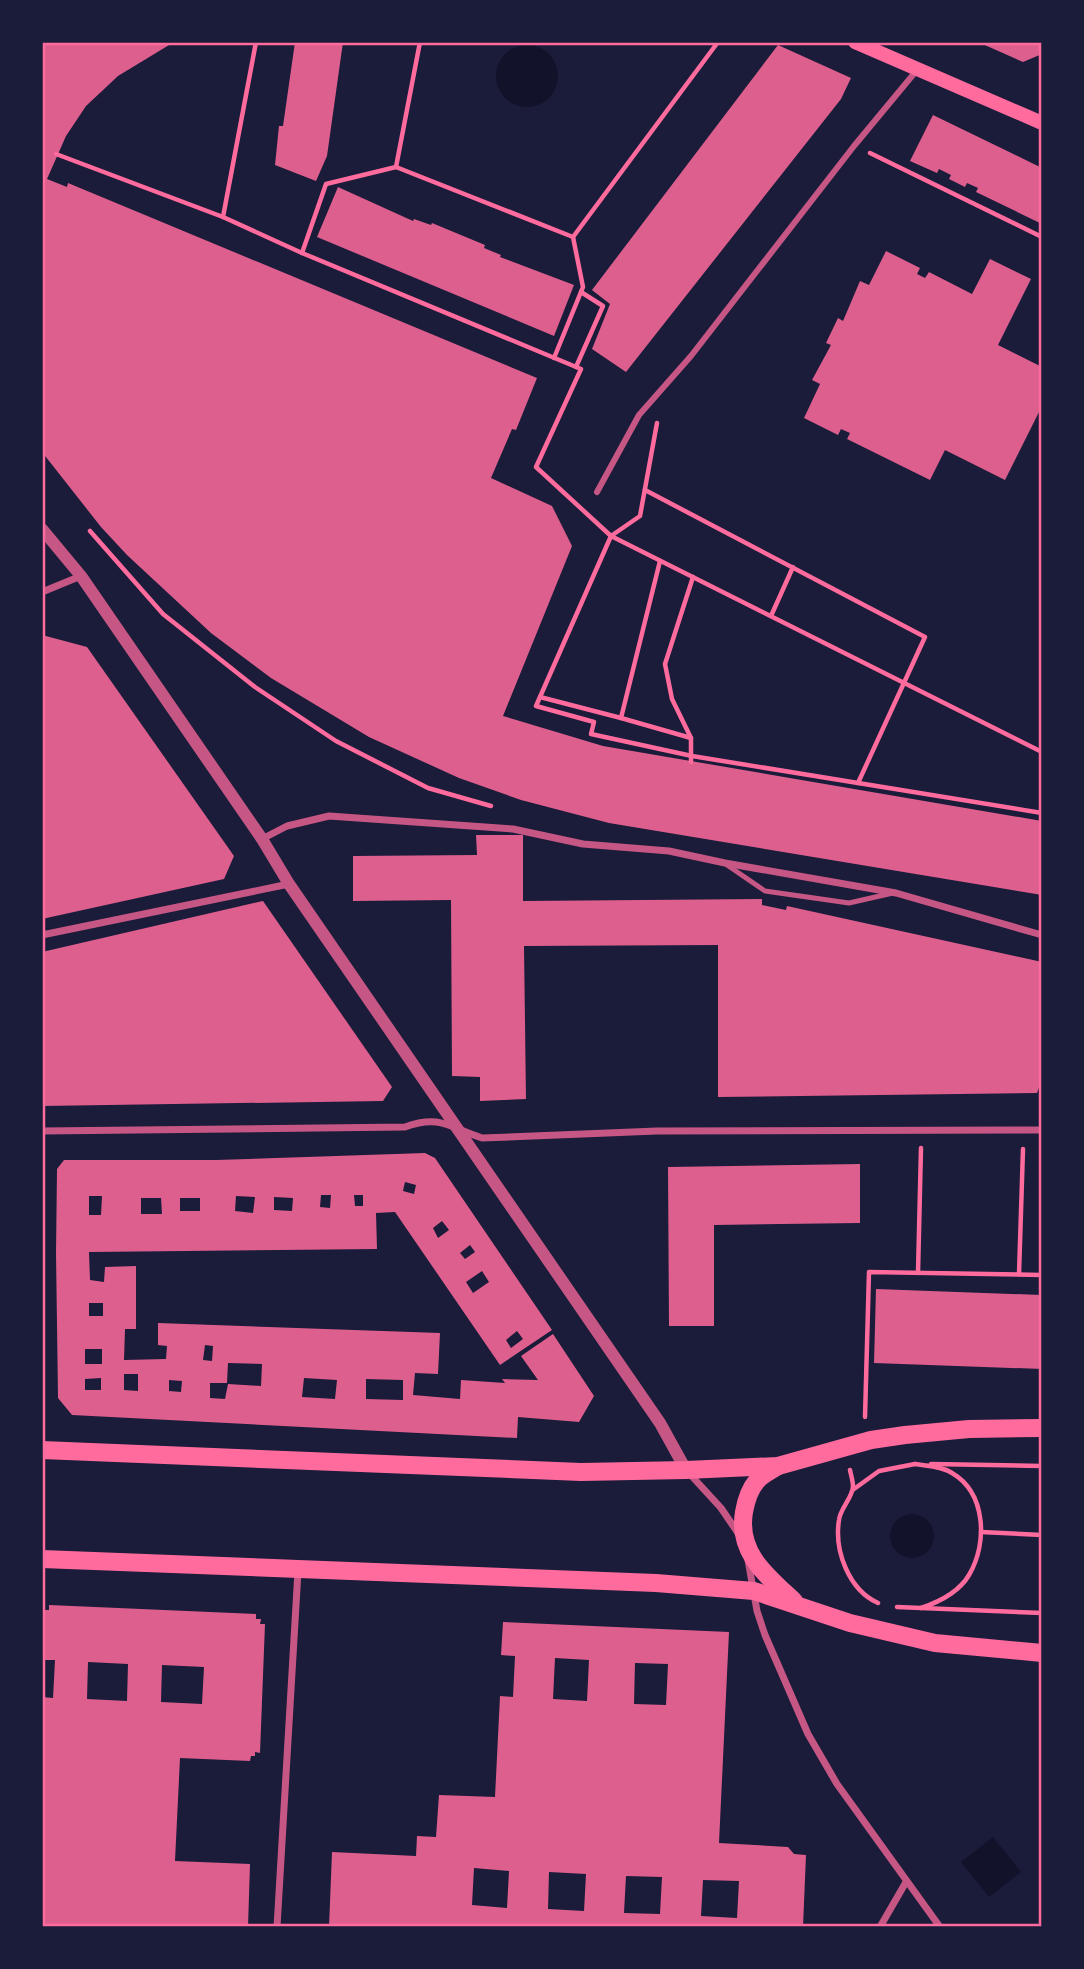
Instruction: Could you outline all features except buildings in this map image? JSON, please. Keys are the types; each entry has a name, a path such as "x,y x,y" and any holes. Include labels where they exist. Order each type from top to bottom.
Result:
{"main road":[{"path":"855,42 1041,121"},
{"path":"42,1450 582,1472 686,1470 778,1466 893,1437 969,1429 1042,1428"},
{"path":"778,1466 756,1482 746,1500 743,1519 746,1548 758,1566 801,1607"},
{"path":"42,1559 656,1583 754,1591 895,1635 935,1643 1042,1653"}],"street":[{"path":"597,492 639,415 691,356 854,146 917,70"},
{"path":"42,529 81,576 262,839 289,884 660,1423 686,1470 722,1508 746,1548 757,1611 765,1636 808,1734 837,1784 940,1927"},
{"path":"42,592 81,576"},
{"path":"262,839 287,826 329,816 513,829 583,844 669,851 896,893 1042,935"},
{"path":"42,935 289,884"},
{"path":"42,1131 405,1127 424,1121 458,1127 482,1139 657,1131 1042,1130"},
{"path":"277,1927 299,1567"},
{"path":"880,1927 906,1882"}],"lane":[{"path":"725,863 765,891 849,903 896,893"}],"path":[{"path":"223,217 256,42"},
{"path":"396,167 420,42"},
{"path":"554,358 583,287 573,237 718,42"},
{"path":"854,146 1042,237"},
{"path":"56,154 223,217 302,253 581,369 536,467 611,537 1042,752"},
{"path":"302,253 326,184 396,167 573,237"},
{"path":"576,367 603,306 581,292"},
{"path":"656,432 640,516 611,537 536,706 594,722 591,734 691,759 1042,813"},
{"path":"645,490 925,637 858,783"},
{"path":"90,531 163,614 255,687 336,741 428,788 491,806"},
{"path":"621,719 660,561"},
{"path":"771,616 793,567"},
{"path":"691,759 691,738 672,699 665,664 693,577"},
{"path":"540,697 691,738"},
{"path":"918,1273 922,1130"},
{"path":"1019,1274 1023,1130"},
{"path":"865,1425 869,1272 1042,1275"},
{"path":"1042,1466 915,1464 879,1471 854,1489 839,1518 839,1552 846,1569 863,1594 875,1602 920,1609 1042,1613"},
{"path":"915,1464 936,1467 951,1473 968,1487 978,1506 981,1532 979,1550 969,1576 950,1595 920,1609"},
{"path":"850,1466 854,1489"},
{"path":"981,1532 1042,1535"}],"shaded area":[{"path":"527,45 549,54 558,76 549,98 527,107 505,98 496,76 505,54"},
{"path":"912,1514 927,1521 934,1536 927,1551 912,1558 897,1551 890,1536 897,1521"},
{"path":"993,1837 1021,1872 989,1897 961,1862"}]}
